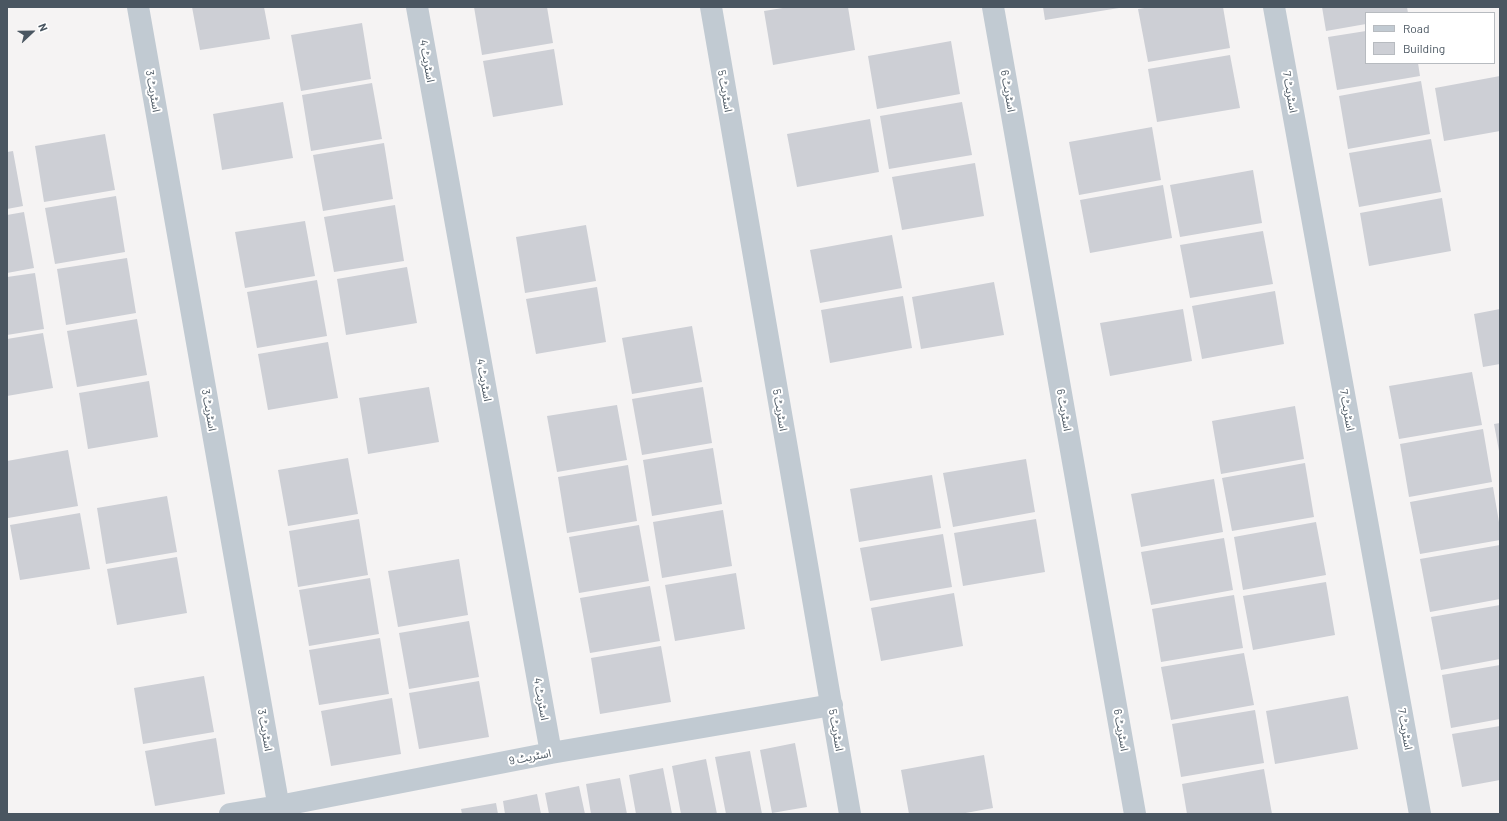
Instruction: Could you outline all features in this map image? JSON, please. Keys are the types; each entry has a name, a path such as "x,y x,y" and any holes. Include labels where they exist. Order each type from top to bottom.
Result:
{"street":[{"name":"اسٹریٹ 3","path":"138,7 279,810"},
{"name":"اسٹریٹ 4","path":"417,7 551,753"},
{"name":"اسٹریٹ 5","path":"711,7 850,814"},
{"name":"اسٹریٹ 6","path":"993,7 1135,814"},
{"name":"اسٹریٹ 7","path":"1274,7 1420,814"},
{"name":"اسٹریٹ 9","path":"230,814 279,810 551,753 832,705"}],"building":[{"path":"192,7 264,7 270,39 200,50"},
{"path":"474,7 547,7 553,43 482,55"},
{"path":"789,7 848,7 855,50 773,65 764,11"},
{"path":"1043,7 1119,7 1119,8 1045,20"},
{"path":"1151,7 1223,7 1230,48 1148,62 1138,9"},
{"path":"1322,7 1407,7 1408,12 1365,12 1365,24 1326,31"},
{"path":"362,23 371,79 301,91 291,35"},
{"path":"1365,31 1365,64 1418,64 1420,76 1337,90 1328,37"},
{"path":"951,41 960,94 877,109 868,56"},
{"path":"554,49 563,105 493,117 483,61"},
{"path":"1230,55 1240,108 1157,122 1148,69"},
{"path":"1500,76 1500,131 1444,141 1435,88"},
{"path":"1421,81 1430,134 1348,149 1339,96"},
{"path":"372,83 382,139 311,151 302,95"},
{"path":"283,102 293,158 222,170 213,114"},
{"path":"962,102 972,155 889,169 880,116"},
{"path":"870,119 879,172 797,187 787,134"},
{"path":"1152,127 1161,180 1079,195 1069,142"},
{"path":"105,134 115,190 44,202 35,146"},
{"path":"1431,139 1441,192 1359,207 1349,153"},
{"path":"384,143 393,199 323,211 313,155"},
{"path":"13,151 23,206 7,209 7,152"},
{"path":"975,163 984,216 902,230 892,177"},
{"path":"1253,170 1262,223 1180,237 1170,185"},
{"path":"1163,185 1172,238 1090,253 1080,200"},
{"path":"116,196 125,252 55,264 45,208"},
{"path":"1442,198 1451,251 1369,266 1360,213"},
{"path":"395,205 404,261 334,272 324,217"},
{"path":"24,212 34,268 7,273 7,215"},
{"path":"305,221 315,276 245,288 235,232"},
{"path":"586,225 596,281 525,293 516,237"},
{"path":"1263,231 1273,284 1190,298 1180,245"},
{"path":"892,235 902,288 820,303 810,250"},
{"path":"127,258 136,313 66,325 57,269"},
{"path":"407,267 417,323 346,335 337,279"},
{"path":"35,273 44,329 7,335 7,277"},
{"path":"317,280 327,336 257,348 247,292"},
{"path":"994,282 1004,335 921,349 912,297"},
{"path":"597,287 606,342 536,354 526,299"},
{"path":"1275,291 1284,344 1202,359 1192,306"},
{"path":"903,296 912,348 830,363 821,310"},
{"path":"1183,309 1192,361 1110,376 1100,323"},
{"path":"1500,309 1500,364 1483,367 1474,314"},
{"path":"137,319 147,375 77,387 67,331"},
{"path":"692,326 702,382 632,394 622,338"},
{"path":"43,333 53,388 7,396 7,339"},
{"path":"328,342 338,398 268,410 258,354"},
{"path":"1472,372 1482,425 1399,439 1389,386"},
{"path":"149,381 158,437 88,449 79,393"},
{"path":"429,387 439,442 368,454 359,398"},
{"path":"703,387 712,443 642,455 632,399"},
{"path":"617,405 627,460 557,472 547,416"},
{"path":"1295,406 1304,459 1221,474 1212,421"},
{"path":"1500,423 1500,451 1499,451 1494,424"},
{"path":"1483,429 1492,482 1409,497 1400,444"},
{"path":"713,448 722,504 652,516 643,460"},
{"path":"68,450 78,506 8,518 7,461"},
{"path":"348,458 358,514 288,526 278,470"},
{"path":"1026,459 1035,512 953,527 943,473"},
{"path":"1305,463 1314,517 1232,531 1222,478"},
{"path":"628,465 637,521 567,533 558,477"},
{"path":"932,475 941,528 859,542 850,489"},
{"path":"1214,479 1223,532 1141,547 1131,494"},
{"path":"1493,487 1500,528 1500,540 1420,554 1410,502"},
{"path":"167,496 177,552 106,564 97,508"},
{"path":"723,510 732,566 662,578 653,522"},
{"path":"80,513 90,569 20,580 10,525"},
{"path":"359,519 368,575 298,587 289,531"},
{"path":"1036,519 1045,572 963,586 954,533"},
{"path":"1316,522 1326,575 1243,590 1234,537"},
{"path":"639,525 649,581 579,593 569,537"},
{"path":"943,534 952,587 870,601 860,548"},
{"path":"1224,538 1233,590 1151,605 1141,552"},
{"path":"1500,545 1500,599 1430,612 1420,559"},
{"path":"177,557 187,613 117,625 107,569"},
{"path":"459,559 468,615 398,627 388,571"},
{"path":"736,573 745,629 675,641 665,585"},
{"path":"370,578 379,634 309,646 299,590"},
{"path":"1326,582 1335,635 1253,650 1243,596"},
{"path":"650,586 660,641 590,653 580,598"},
{"path":"954,593 963,646 881,661 871,608"},
{"path":"1234,595 1243,648 1161,662 1152,609"},
{"path":"1500,605 1500,659 1441,670 1431,617"},
{"path":"469,621 479,677 409,689 399,633"},
{"path":"380,638 389,694 319,705 309,650"},
{"path":"661,646 671,702 600,714 591,658"},
{"path":"1244,653 1254,705 1171,720 1161,667"},
{"path":"1500,665 1500,719 1451,728 1442,675"},
{"path":"204,676 214,732 143,744 134,688"},
{"path":"479,681 489,737 419,749 409,693"},
{"path":"1348,696 1358,749 1275,764 1266,711"},
{"path":"392,698 401,754 331,766 321,711"},
{"path":"1255,710 1264,763 1181,777 1172,724"},
{"path":"1500,726 1500,780 1462,787 1452,734"},
{"path":"216,738 225,794 155,806 145,751"},
{"path":"795,743 807,807 772,813 760,750"},
{"path":"750,751 762,814 726,814 715,757"},
{"path":"984,755 993,808 960,814 909,814 901,770"},
{"path":"706,759 717,814 681,814 672,766"},
{"path":"663,768 672,814 636,814 629,775"},
{"path":"1264,769 1272,814 1187,814 1182,784"},
{"path":"620,778 627,814 591,814 586,784"},
{"path":"579,786 585,814 549,814 545,793"},
{"path":"537,794 541,814 505,814 503,801"},
{"path":"496,803 498,814 462,814 461,809"}]}
